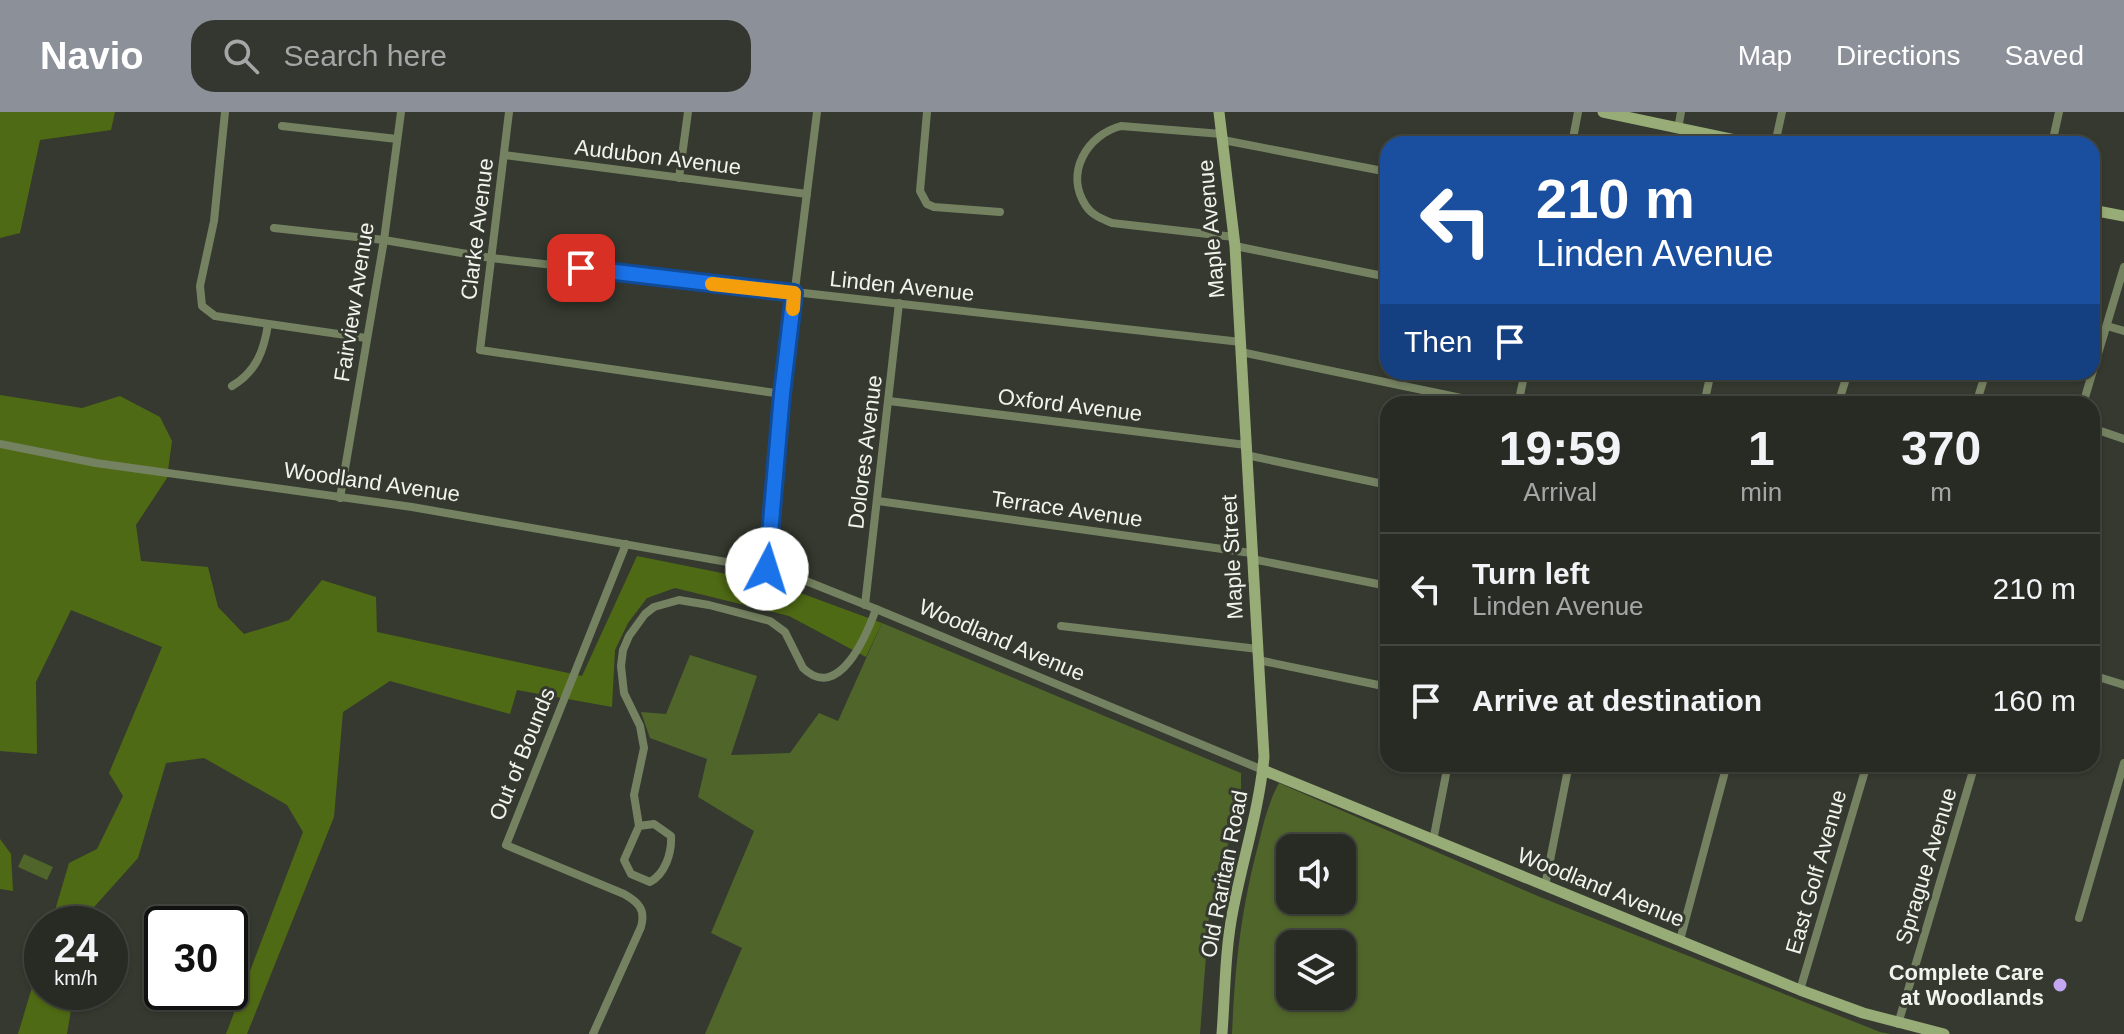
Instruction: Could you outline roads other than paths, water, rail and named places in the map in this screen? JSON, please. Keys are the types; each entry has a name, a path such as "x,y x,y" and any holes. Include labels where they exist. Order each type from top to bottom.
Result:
{"main road":[{"name":"Maple Avenue","path":"1219,112 1234,241 1241,347"},
{"path":"1603,112 1713,136"},
{"path":"2100,212 2124,216"},
{"name":"Maple Street","path":"1241,347 1264,737 1263,770"},
{"name":"Woodland Avenue","path":"1263,770 1800,990 1898,1024 1944,1034"},
{"name":"Old Raritan Road","path":"1222,1034 1232,911 1252,835 1263,770"}],"street":[{"path":"225,112 214,221 199,295 202,306 215,316 366,338"},
{"name":"Fairview Avenue","path":"340,498 384,240 401,112"},
{"name":"Clarke Avenue","path":"509,112 480,350 782,394"},
{"path":"679,178 688,112"},
{"path":"767,569 782,394 817,112"},
{"path":"927,112 920,191 922,198 934,207 1000,212"},
{"path":"1574,136 1578,112"},
{"path":"1678,129 1681,112"},
{"path":"1777,136 1782,112"},
{"path":"2054,136 2059,112"},
{"path":"282,126 397,139"},
{"path":"1380,170 1222,137 1121,126 1107,130 1089,143 1079,169 1078,182 1086,207 1112,223 1234,241 1380,275"},
{"name":"Audubon Avenue","path":"504,155 807,194"},
{"name":"Linden Avenue","path":"274,228 384,240 491,258 899,303 1241,347 1380,379"},
{"path":"2100,349 2124,267"},
{"name":"Dolores Avenue","path":"865,605 899,303"},
{"path":"232,386 243,380 257,361 264,347 268,324"},
{"path":"2107,326 2124,331"},
{"name":"Linden Avenue","path":"1385,380 1455,396"},
{"name":"Oxford Avenue","path":"889,401 1246,450 1380,483"},
{"path":"2100,431 2124,439"},
{"name":"Woodland Avenue","path":"0,444 96,463 412,507 767,569 876,609 1263,770"},
{"name":"Terrace Avenue","path":"878,501 1252,556 1380,584"},
{"name":"Out of Bounds","path":"593,1034 641,927 643,911 624,894 506,845 626,544"},
{"path":"639,826 654,824 671,836 672,848 665,865 659,876 650,882 635,877 625,865 627,850 639,826 634,795 644,748 620,680 623,650 645,614 654,607 679,600 770,621 785,632 803,668 821,677 835,673 851,660 865,637 876,609"},
{"path":"1061,626 1258,654 1380,685"},
{"path":"2100,678 2124,685"},
{"path":"2079,918 2120,794 2124,763"},
{"path":"1433,841 1446,772"},
{"path":"1545,886 1567,772"},
{"path":"1680,940 1725,772"},
{"name":"East Golf Avenue","path":"1800,990 1865,772"},
{"name":"Sprague Avenue","path":"1898,1024 1973,772"}],"place":[{"name":"Complete Care at Woodlands","path":"2060,985"}]}
